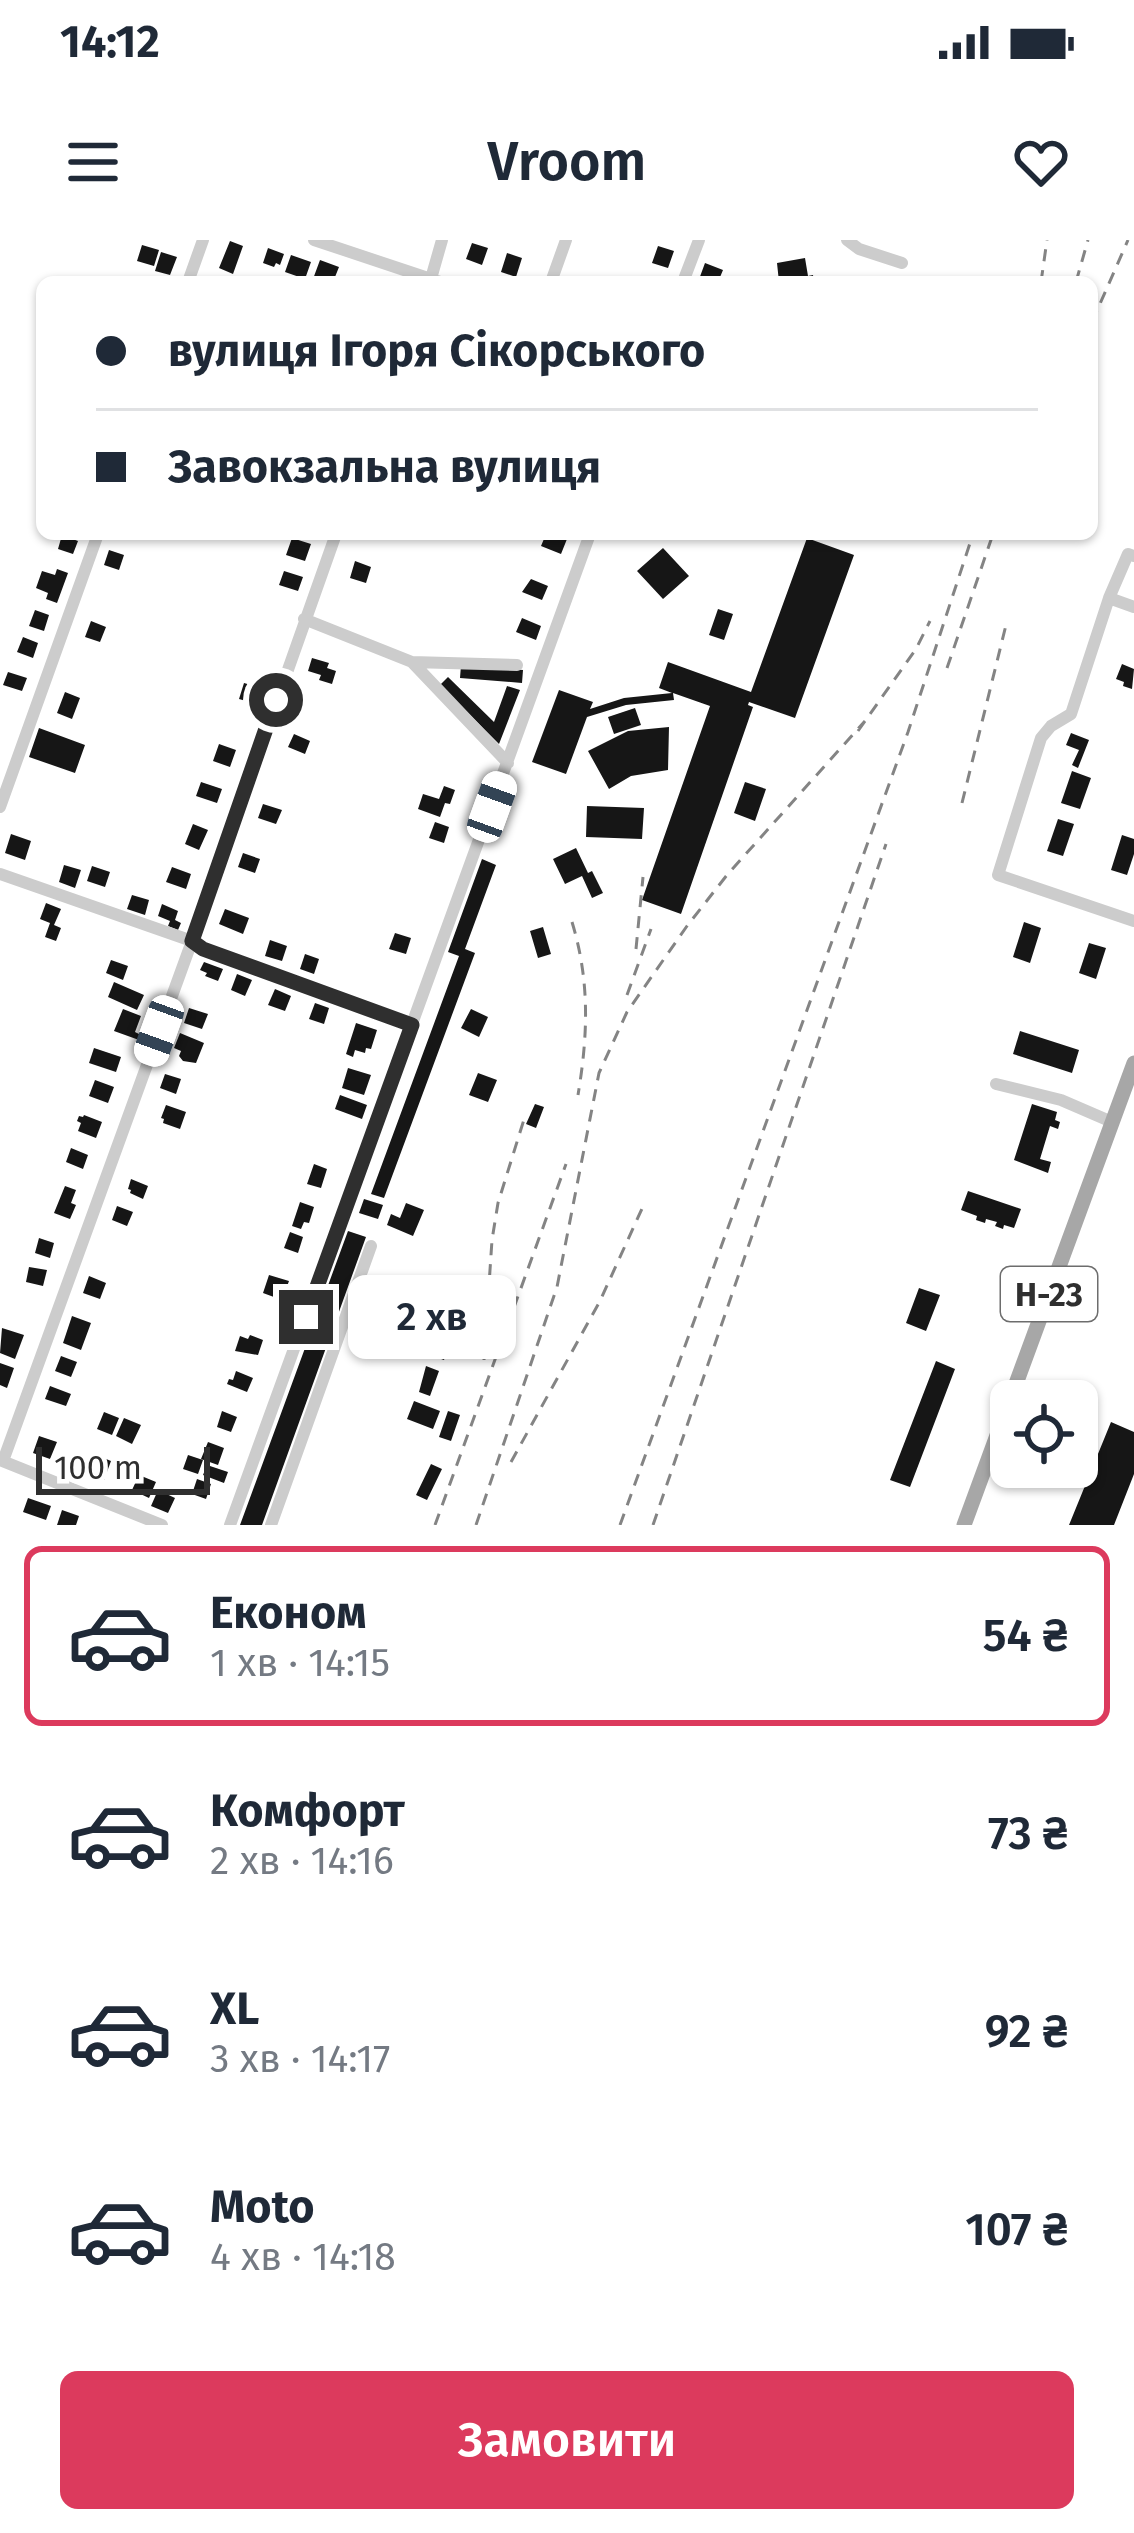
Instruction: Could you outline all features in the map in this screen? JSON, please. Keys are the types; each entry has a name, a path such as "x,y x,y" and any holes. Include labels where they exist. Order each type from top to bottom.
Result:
{"main road":[{"name":"Н-23","path":"964,1525 1134,1064"}],"street":[{"path":"190,276 203,240"},
{"path":"314,240 419,276"},
{"path":"435,276 442,240"},
{"path":"553,276 566,240"},
{"path":"685,276 699,240"},
{"path":"847,240 859,249 902,263"},
{"path":"1134,538 1071,714 1046,730 1041,739 998,875 1134,921"},
{"path":"0,807 96,540"},
{"path":"163,1525 2,1461 333,540"},
{"path":"230,1525 588,540"},
{"path":"1109,598 1134,607"},
{"path":"304,619 412,662 517,665"},
{"path":"412,662 508,763"},
{"path":"0,874 412,1025"},
{"path":"996,1084 1061,1100 1112,1122"},
{"path":"271,1525 371,1246"}],"building":[{"path":"230,241 243,246 233,274 219,268"},
{"path":"472,243 488,248 482,265 466,259"},
{"path":"142,245 159,250 154,266 137,261"},
{"path":"658,246 674,251 668,268 652,263"},
{"path":"268,248 284,254 280,265 263,263"},
{"path":"161,252 177,257 170,275 155,271"},
{"path":"507,253 522,258 516,276 501,272"},
{"path":"291,255 311,262 306,276 285,272"},
{"path":"805,258 808,276 778,276 777,263"},
{"path":"320,260 339,267 335,276 314,276"},
{"path":"705,263 723,270 720,276 700,276"},
{"path":"61,540 78,541 73,554 58,549"},
{"path":"291,540 311,544 305,561 286,555"},
{"path":"544,540 567,540 561,554 541,546"},
{"path":"806,540 854,555 795,718 749,702 753,707 681,914 642,900 710,706 673,693 674,700 626,705 587,717 566,774 532,762 559,690 593,702 590,709 624,698 672,693 659,688 668,662 751,692"},
{"path":"663,548 689,576 663,599 637,571"},
{"path":"109,550 124,555 119,570 104,565"},
{"path":"355,561 371,567 366,583 350,578"},
{"path":"57,569 68,573 57,603 36,588 42,571 55,575"},
{"path":"284,571 303,577 298,591 279,585"},
{"path":"531,579 548,586 542,600 522,592"},
{"path":"718,609 733,614 724,640 709,635"},
{"path":"35,610 49,615 44,631 29,626"},
{"path":"522,618 541,626 536,640 516,632"},
{"path":"91,621 106,627 100,642 85,637"},
{"path":"23,637 38,643 33,658 17,652"},
{"path":"312,658 329,663 327,668 336,671 332,684 308,671"},
{"path":"1122,664 1134,669 1132,689 1116,679"},
{"path":"461,665 523,670 522,683 460,678"},
{"path":"8,672 27,678 22,691 3,685"},
{"path":"448,677 494,722 507,686 520,690 499,744 440,685"},
{"path":"244,683 258,687 253,703 239,699"},
{"path":"65,692 80,698 72,719 57,713"},
{"path":"635,708 641,725 614,734 608,717"},
{"path":"669,727 668,770 631,776 609,789 588,751 628,731"},
{"path":"39,728 85,745 75,773 29,757"},
{"path":"1071,733 1089,740 1078,768 1072,765 1079,750 1066,745"},
{"path":"294,734 310,741 305,754 288,747"},
{"path":"219,744 236,750 230,767 213,761"},
{"path":"1072,771 1091,778 1080,809 1061,803"},
{"path":"201,782 222,789 217,803 196,796"},
{"path":"745,782 766,789 755,821 734,813"},
{"path":"444,786 455,790 440,817 418,809 423,794 439,799"},
{"path":"263,804 282,810 276,824 258,818"},
{"path":"587,806 644,808 642,839 586,837"},
{"path":"1058,819 1074,824 1063,856 1047,851"},
{"path":"435,822 449,827 444,843 429,838"},
{"path":"193,824 208,830 199,850 185,844"},
{"path":"11,834 31,841 25,860 5,853"},
{"path":"1122,835 1134,839 1127,875 1111,870"},
{"path":"576,848 603,893 592,898 582,876 565,884 553,859"},
{"path":"243,853 260,859 255,873 238,867"},
{"path":"482,859 496,865 465,949 475,953 384,1198 371,1194 459,956 448,952"},
{"path":"64,865 81,870 75,888 59,882"},
{"path":"92,866 110,872 105,887 87,881"},
{"path":"172,867 191,874 186,889 166,882"},
{"path":"132,895 149,900 145,915 127,909"},
{"path":"46,903 61,909 54,925 61,928 56,941 45,937 50,923 40,919"},
{"path":"162,904 178,911 178,930 158,916"},
{"path":"225,909 249,918 243,934 219,924"},
{"path":"1024,922 1041,928 1030,963 1013,957"},
{"path":"543,927 551,954 538,958 530,931"},
{"path":"395,933 411,938 406,954 389,949"},
{"path":"270,940 287,946 282,961 265,956"},
{"path":"1089,943 1106,948 1096,979 1079,973"},
{"path":"305,954 319,959 314,974 300,969"},
{"path":"111,960 128,966 123,980 106,973"},
{"path":"204,962 223,969 218,981 200,970"},
{"path":"237,974 252,980 245,996 231,990"},
{"path":"114,982 144,995 137,1010 108,997"},
{"path":"275,989 291,996 285,1011 268,1005"},
{"path":"315,1003 329,1008 324,1024 309,1019"},
{"path":"189,1008 208,1014 202,1029 184,1023"},
{"path":"123,1009 141,1016 135,1032 141,1035 139,1040 114,1031"},
{"path":"471,1009 488,1017 479,1037 461,1028"},
{"path":"356,1023 377,1030 371,1049 366,1048 365,1053 355,1050 353,1057 346,1054"},
{"path":"1020,1031 1079,1050 1072,1073 1013,1054"},
{"path":"180,1033 204,1043 196,1063 183,1061 181,1051 174,1048"},
{"path":"94,1048 121,1057 116,1072 89,1063"},
{"path":"348,1068 371,1075 364,1095 342,1088"},
{"path":"478,1073 497,1080 488,1102 469,1095"},
{"path":"165,1074 181,1079 176,1094 160,1088"},
{"path":"95,1080 114,1087 108,1103 89,1096"},
{"path":"340,1095 367,1105 362,1119 335,1109"},
{"path":"535,1104 544,1107 536,1128 526,1124"},
{"path":"1032,1104 1057,1112 1055,1120 1060,1122 1058,1129 1050,1126 1040,1159 1051,1162 1048,1173 1014,1160"},
{"path":"166,1105 186,1112 180,1129 163,1123"},
{"path":"84,1115 102,1122 96,1138 78,1131 81,1123 77,1121"},
{"path":"71,1148 88,1155 83,1169 66,1162"},
{"path":"314,1164 327,1169 321,1188 307,1184"},
{"path":"131,1179 148,1186 143,1199 130,1193"},
{"path":"65,1186 76,1190 70,1219 54,1213"},
{"path":"968,1191 1021,1209 1014,1228 976,1220 977,1216 961,1210"},
{"path":"364,1199 383,1205 378,1219 359,1213"},
{"path":"300,1202 314,1207 309,1223 304,1222 301,1229 292,1226"},
{"path":"406,1203 424,1210 413,1236 387,1225 391,1214 400,1218"},
{"path":"117,1206 133,1212 127,1226 112,1220"},
{"path":"348,1231 366,1237 262,1525 240,1525"},
{"path":"290,1232 303,1237 298,1253 284,1248"},
{"path":"39,1238 54,1243 50,1258 35,1253"},
{"path":"29,1267 47,1270 43,1286 26,1282"},
{"path":"269,1275 289,1281 282,1300 263,1293"},
{"path":"89,1276 106,1283 100,1299 83,1293"},
{"path":"919,1288 940,1295 926,1331 906,1323"},
{"path":"72,1316 91,1323 81,1350 63,1343"},
{"path":"435,1322 455,1329 444,1360 424,1353"},
{"path":"2,1328 24,1335 15,1359 0,1353"},
{"path":"250,1335 263,1340 258,1355 235,1351 240,1336 248,1339"},
{"path":"61,1356 77,1362 71,1377 55,1371"},
{"path":"936,1361 955,1369 910,1487 890,1480"},
{"path":"0,1363 14,1368 7,1388 0,1385"},
{"path":"426,1366 439,1371 430,1396 419,1392"},
{"path":"236,1371 253,1378 247,1392 227,1384"},
{"path":"50,1386 71,1394 66,1406 45,1399"},
{"path":"414,1401 440,1411 433,1429 407,1419"},
{"path":"222,1411 237,1417 231,1432 217,1427"},
{"path":"448,1411 460,1415 451,1441 439,1437"},
{"path":"104,1412 119,1418 112,1435 97,1429"},
{"path":"124,1418 141,1425 132,1444 116,1436"},
{"path":"1111,1422 1134,1432 1134,1474 1114,1525 1069,1525 1084,1488 1098,1488 1098,1454"},
{"path":"39,1436 57,1442 50,1459 33,1453"},
{"path":"208,1442 224,1448 218,1465 201,1459"},
{"path":"94,1454 111,1461 104,1480 87,1474"},
{"path":"188,1455 203,1460 198,1474 183,1469"},
{"path":"431,1464 442,1469 427,1500 416,1495"},
{"path":"207,1465 228,1472 224,1483 203,1475"},
{"path":"139,1475 156,1482 149,1498 132,1490"},
{"path":"197,1479 211,1484 206,1499 192,1494"},
{"path":"158,1490 175,1498 168,1513 151,1506"},
{"path":"28,1498 51,1506 46,1520 23,1512"},
{"path":"62,1510 79,1516 76,1525 57,1525"}],"railway":[{"path":"1042,276 1047,240"},
{"path":"1078,276 1088,240"},
{"path":"1098,308 1128,240"},
{"path":"620,1525 908,732 971,540"},
{"path":"947,668 991,540"},
{"path":"858,731 916,649 930,621"},
{"path":"962,803 1007,621"},
{"path":"476,1525 557,1287 599,1073 627,1012 727,875 865,721"},
{"path":"653,1525 886,844"},
{"path":"636,949 643,877"},
{"path":"572,922 586,1008 578,1095"},
{"path":"627,995 651,929"},
{"path":"484,1360 498,1203 526,1113"},
{"path":"435,1525 566,1164"},
{"path":"511,1462 600,1301 645,1202"}],"route":[{"path":"276,700 192,941 412,1025 306,1317"}]}
